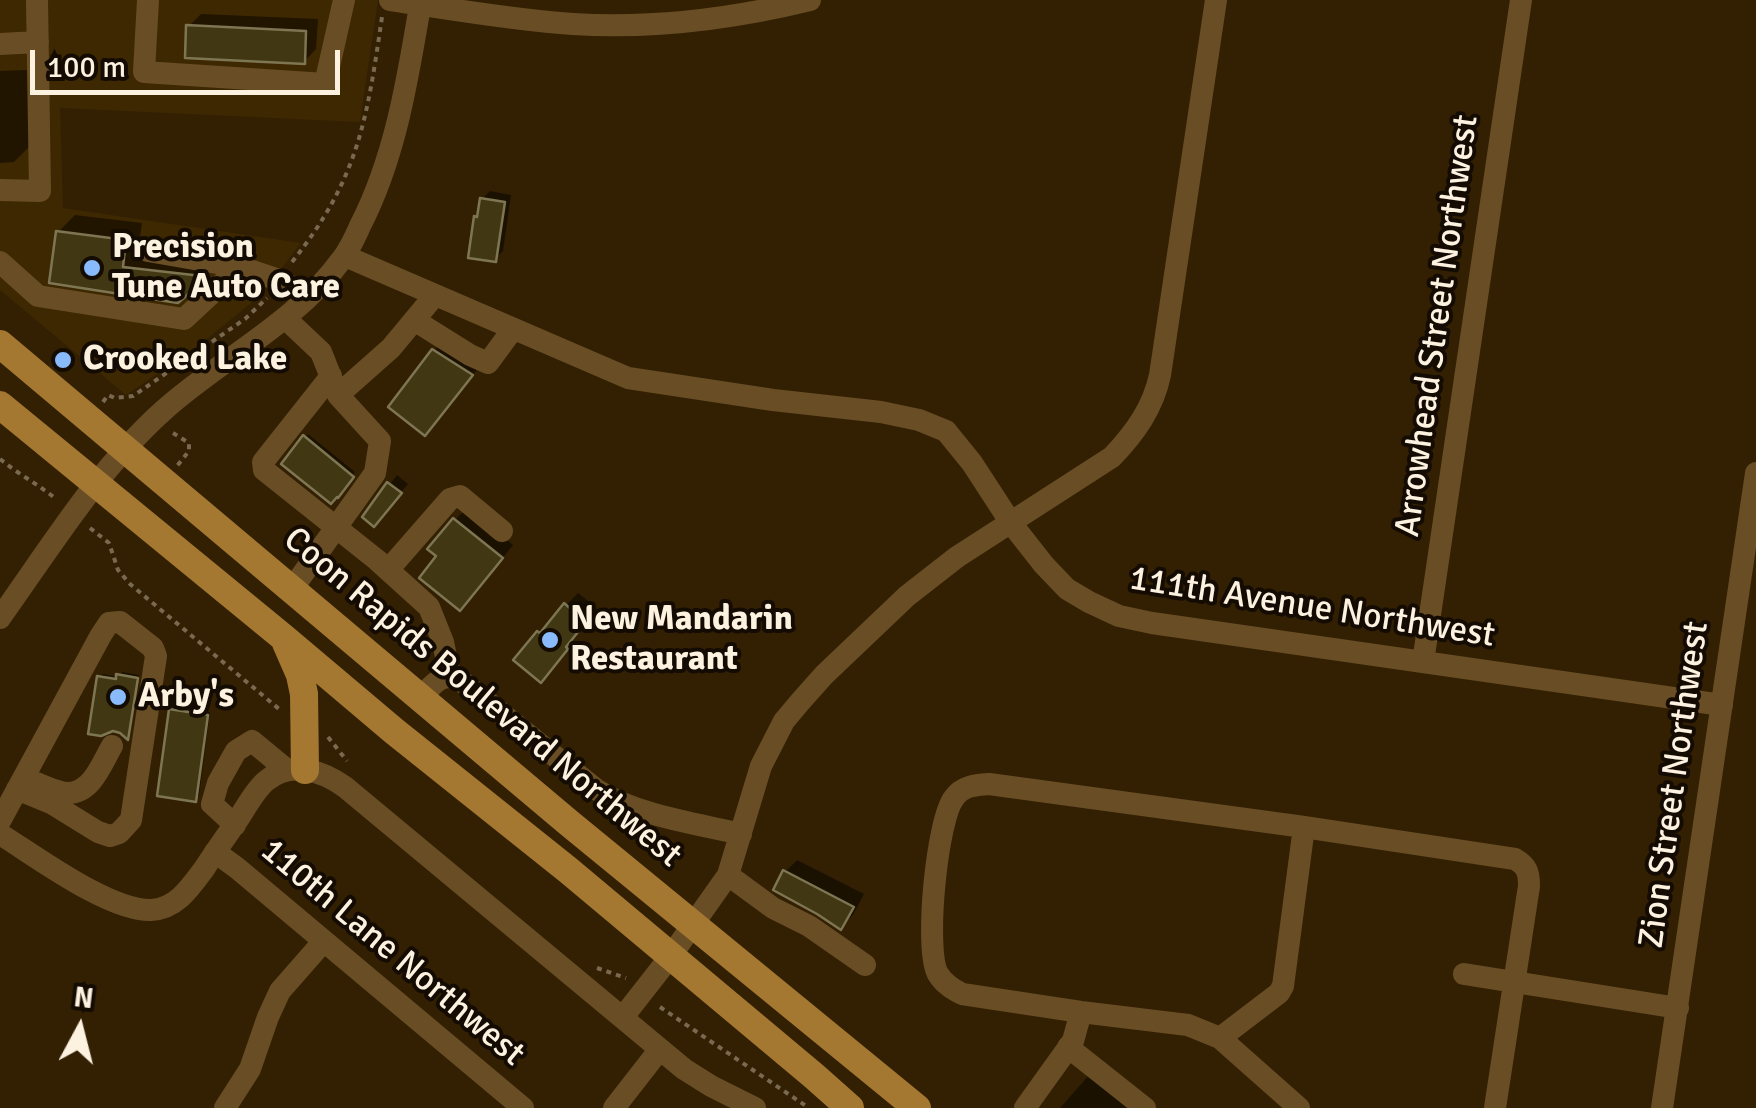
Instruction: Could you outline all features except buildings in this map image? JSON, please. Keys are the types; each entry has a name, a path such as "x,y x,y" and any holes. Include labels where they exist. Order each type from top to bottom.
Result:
{"main road":[{"name":"Coon Rapids Boulevard Northwest","path":"0,344 569,823 917,1108"},
{"path":"0,405 568,870 850,1108"},
{"path":"284,638 304,694 296,770"}],"street":[{"path":"0,190 40,191 37,0"},
{"path":"148,0 144,72 325,84 344,0"},
{"path":"386,9 421,2 572,24 633,25 758,13 810,0"},
{"path":"623,1017 728,875 761,766 784,721 800,702 907,596 957,557 1112,457 1128,440 1156,395 1216,0"},
{"name":"Arrowhead Street Northwest","path":"1423,662 1522,0"},
{"path":"0,618 96,486 162,412 286,319 344,256 375,198 392,145 421,2"},
{"path":"0,44 38,42"},
{"path":"148,251 240,267 279,280 309,296"},
{"name":"111th Avenue Northwest","path":"344,256 628,378 881,412 946,431 1044,565 1067,589 1118,616 1722,705"},
{"path":"0,262 38,296 184,318 240,267"},
{"path":"435,295 391,348 334,386 264,462 264,470 428,607 443,642 450,676"},
{"path":"286,319 322,352 334,386 380,441 376,473 292,589"},
{"path":"414,320 488,363 513,329"},
{"name":"Zion Street Northwest","path":"1662,1108 1756,472"},
{"path":"388,570 450,500 460,496 502,531"},
{"path":"0,821 20,784 101,635 110,623 120,622 153,648 156,656 132,820 110,836 20,784"},
{"path":"421,697 438,679 450,676 460,680 612,799 741,834"},
{"path":"234,824 212,804 218,783 236,751 252,741 296,770 328,776 697,1078 754,1108"},
{"path":"20,784 68,793 80,790 90,783 112,746"},
{"path":"0,834 96,894 124,906 148,910 167,907 181,898 268,779 296,770"},
{"path":"1299,1108 1220,1038 1188,1025 962,994 949,987 938,974 933,958 932,904 945,814 951,800 960,791 989,784 1304,827 1515,859 1524,864 1529,886 1495,1108"},
{"path":"1220,1038 1283,986 1304,827"},
{"name":"110th Lane Northwest","path":"215,852 523,1108"},
{"path":"728,875 866,965"},
{"path":"226,1108 250,1069 273,1003 324,942"},
{"path":"1464,974 1678,1008"},
{"path":"1025,1108 1073,1042 1081,1012"},
{"path":"1068,1048 1145,1108"},
{"path":"619,1106 660,1049"}],"path":[{"path":"108,396 134,396 245,319 268,298 346,178 368,108 386,9"},
{"path":"0,459 43,488"},
{"path":"109,543 118,570 130,584 290,719"},
{"path":"662,1009 809,1108"}],"shaded area":[{"path":"0,0 378,0 360,122 60,108 63,208 301,243 261,295 197,347 126,395 0,290"}],"place":[{"name":"Precision Tune Auto Care","path":"92,268"},
{"name":"Crooked Lake","path":"63,360"},
{"name":"New Mandarin Restaurant","path":"550,640"},
{"name":"Arby's","path":"118,697"}]}
